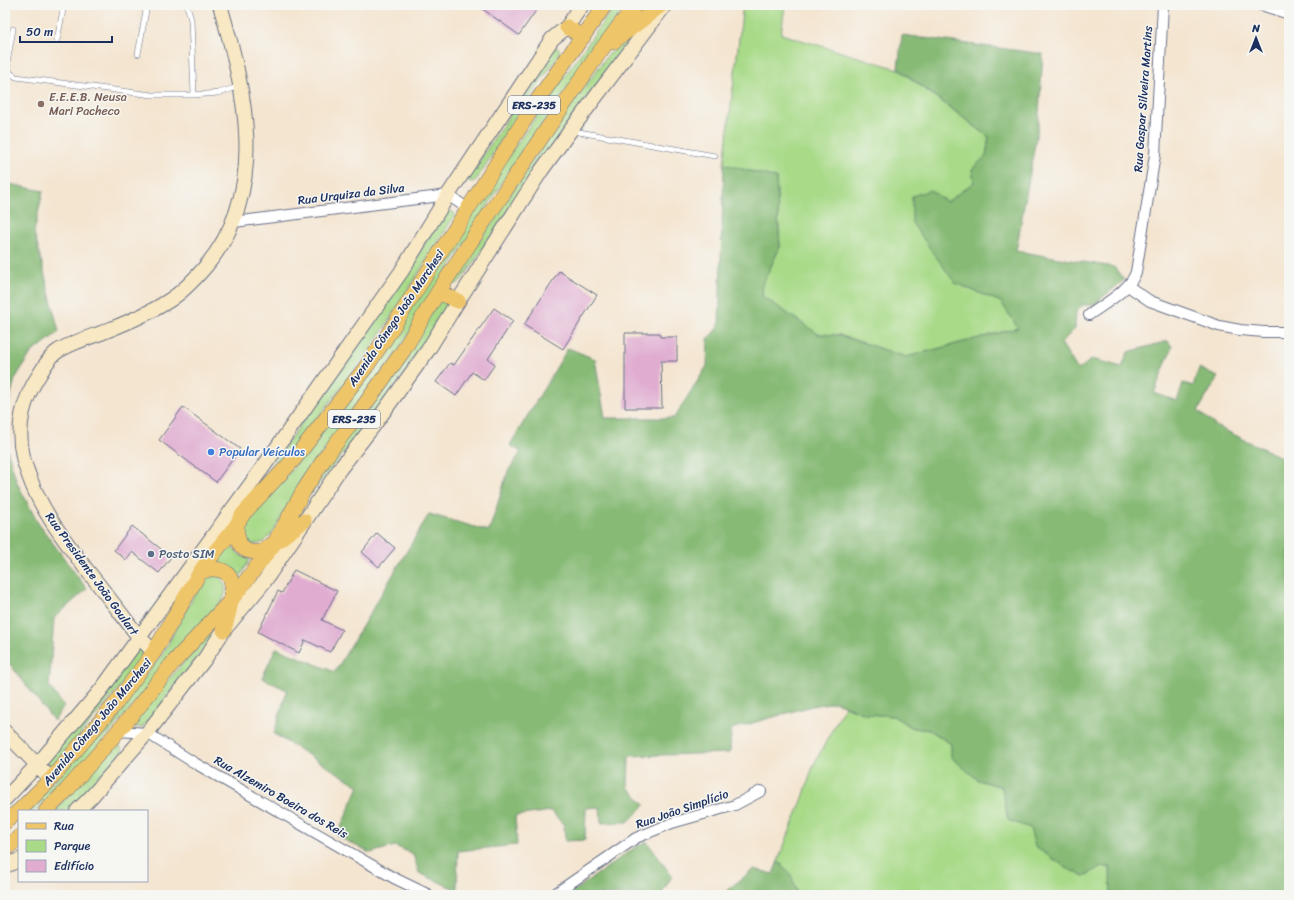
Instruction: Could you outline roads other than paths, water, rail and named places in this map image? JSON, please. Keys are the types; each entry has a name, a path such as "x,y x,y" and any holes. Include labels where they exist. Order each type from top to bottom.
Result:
{"main road":[{"name":"Avenida Cônego João Marchesi","path":"20,810 51,779 116,703 154,652 200,572 236,526 243,514 295,458 366,367 536,102 605,5"},
{"name":"Avenida Cônego João Marchesi","path":"47,810 67,790 118,731 172,664 232,599 274,544 304,490 327,455 403,351 438,292 481,226 599,52 635,5"},
{"path":"599,52 661,5"},
{"path":"567,27 583,37"},
{"path":"438,292 458,301"},
{"path":"236,526 237,540 240,546 255,553 262,552 304,521"},
{"path":"200,572 213,569 222,571 228,575 232,581 232,599 224,630"},
{"name":"Avenida Cônego João Marchesi","path":"5,822 18,812"},
{"path":"5,850 18,839"}],"street":[{"name":"Rua Presidente João Goulart","path":"154,652 139,637 56,529 36,494 23,458 20,429 24,404 44,366 56,352 77,342 126,324 167,302 185,288 202,271 219,249 234,222 244,185 246,125 241,86 220,5"},
{"name":"Avenida Cônego João Marchesi","path":"5,799 38,765 101,690 308,406 401,272 448,196 552,39 567,27 582,5"},
{"path":"78,810 148,733 204,660 224,630 264,582 339,470 374,425 428,350 541,171 665,5"},
{"name":"Rua Gaspar Silveira Martins","path":"1089,315 1128,286 1134,279 1136,272 1155,155 1163,5"},
{"path":"1261,5 1289,14"},
{"path":"448,196 467,208"},
{"name":"Rua Urquiza da Silva","path":"234,222 448,196"},
{"path":"1128,286 1150,301 1219,326 1240,330 1287,333"},
{"name":"Rua Alzemiro Boeira dos Reis","path":"118,731 148,733 200,766 394,878 429,895"},
{"path":"5,732 51,779"},
{"name":"Rua João Simplício","path":"553,895 636,838 672,823 735,805 761,791"},
{"path":"5,866 18,860"}],"lane":[{"path":"57,40 64,5"},
{"path":"138,54 147,5"},
{"path":"187,5 191,20 194,95"},
{"path":"13,29 7,63 9,72 16,77 152,95 194,95 218,93 241,86"},
{"path":"570,131 715,156"}],"place":[{"name":"E.E.E.B. Neusa Mari Pacheco","path":"41,104"},
{"name":"Popular Veículos","path":"211,452"},
{"name":"Posto SIM","path":"151,554"}]}
